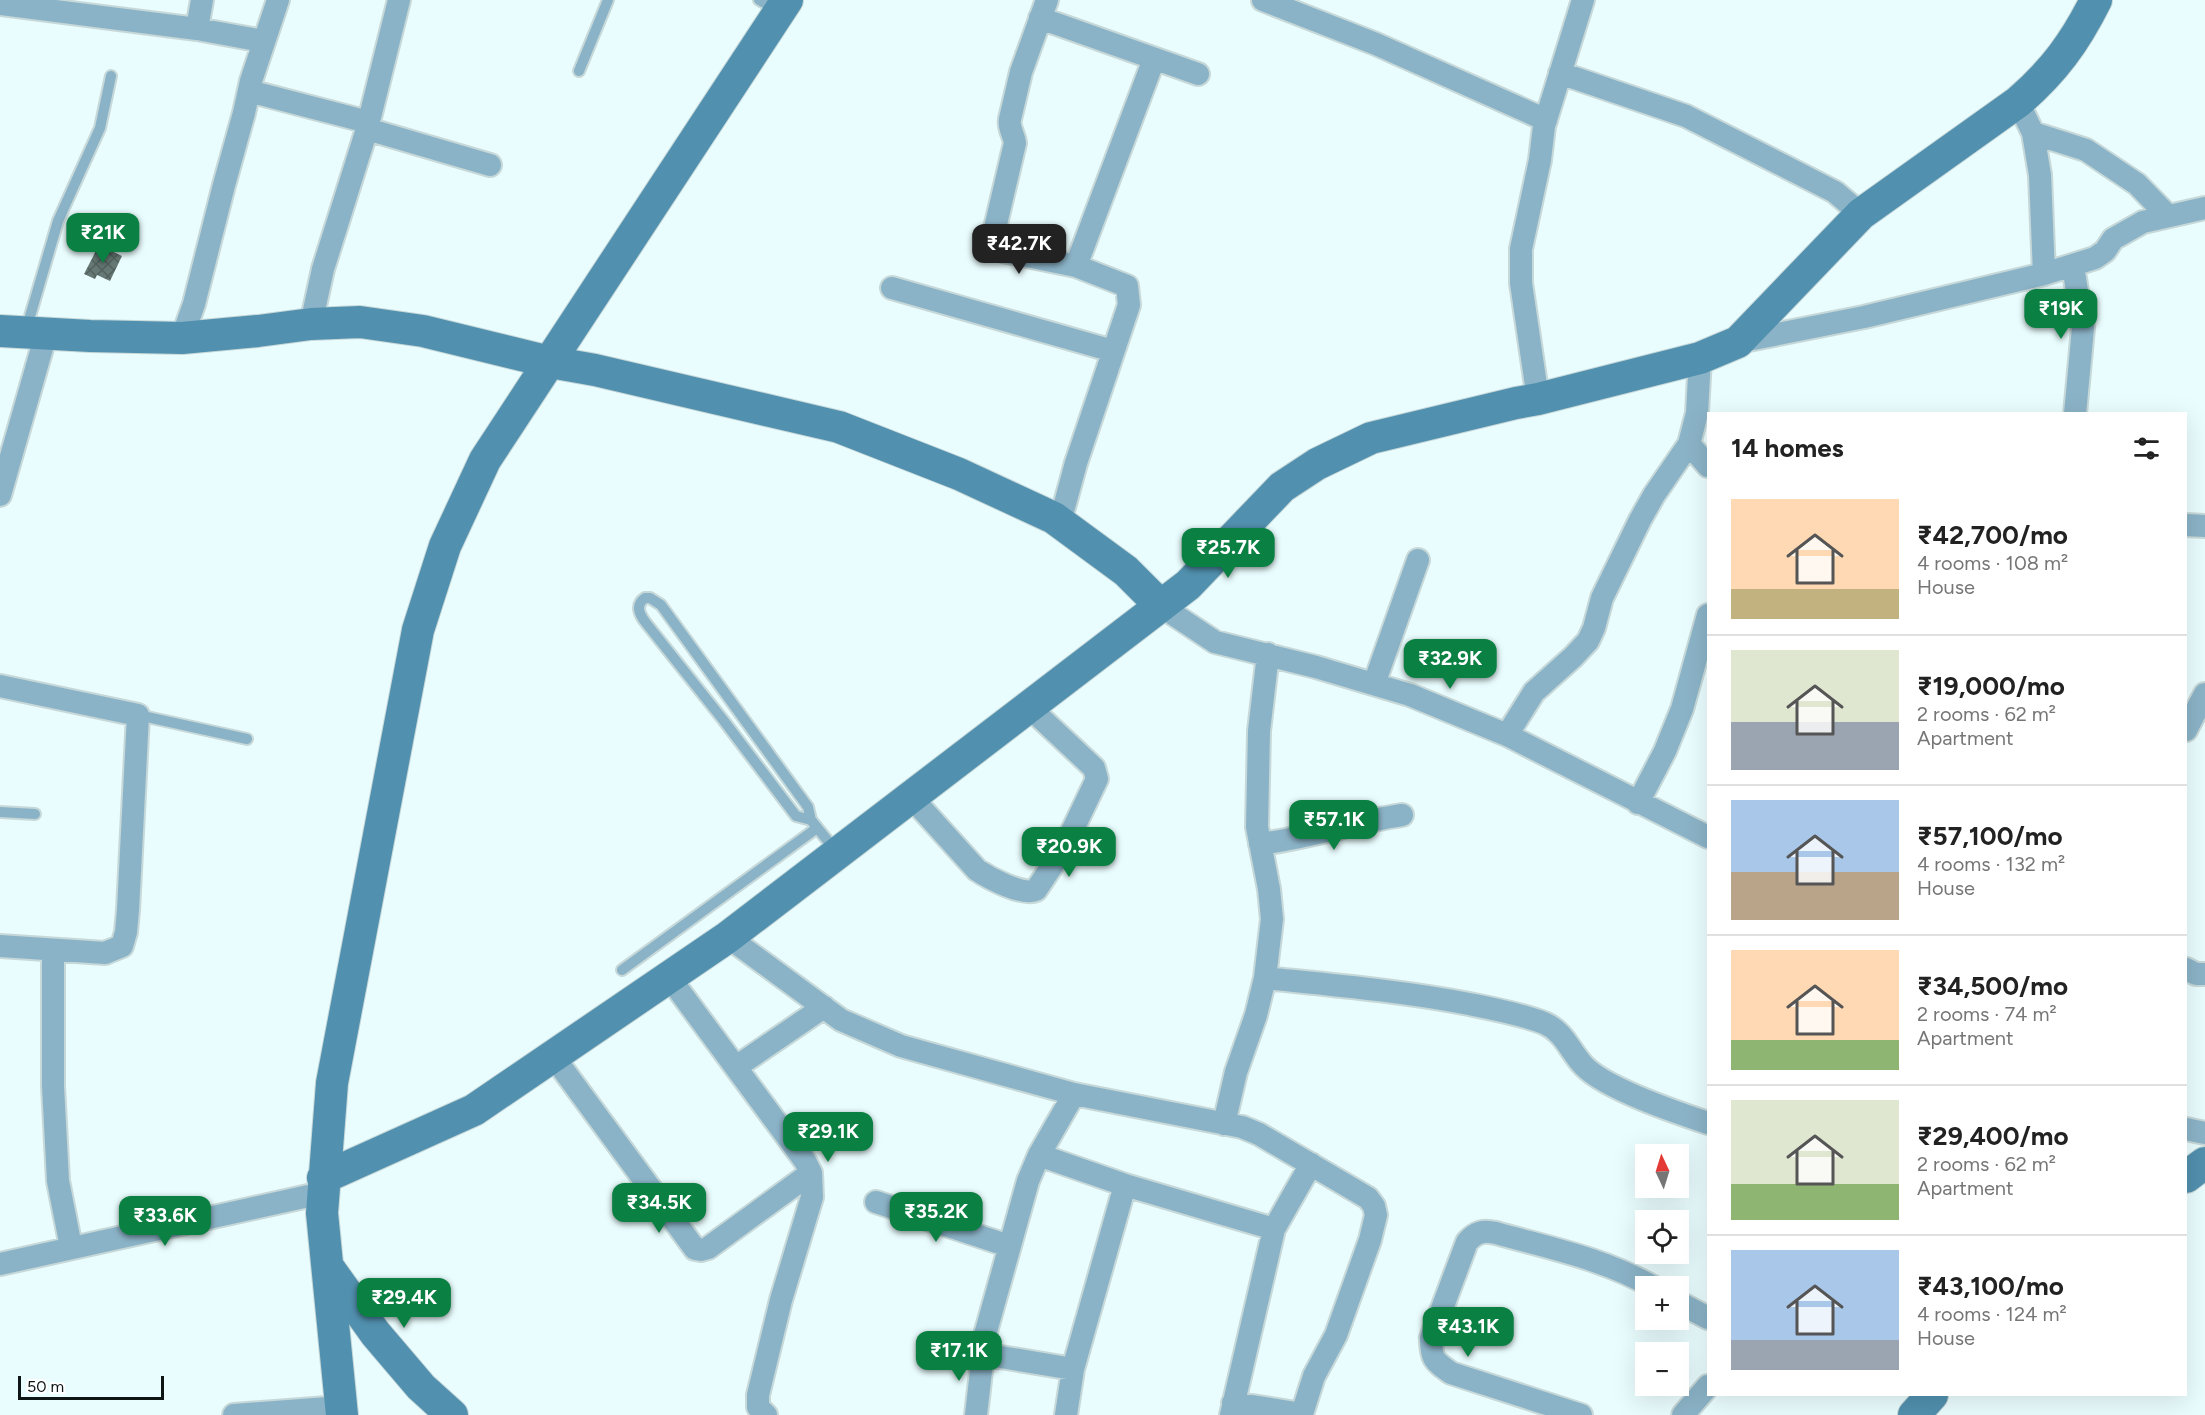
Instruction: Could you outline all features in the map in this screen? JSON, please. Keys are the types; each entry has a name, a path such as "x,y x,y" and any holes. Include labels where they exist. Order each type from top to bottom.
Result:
{"street":[{"path":"197,28 202,0"},
{"path":"182,338 194,304 263,41 278,0"},
{"path":"311,324 326,259 368,125 399,0"},
{"path":"1538,399 1521,283 1521,249 1546,120 1583,0"},
{"path":"1738,342 1861,214 2018,102 2059,62 2080,32 2096,0"},
{"path":"1277,2 1546,120"},
{"path":"0,4 197,28 263,41"},
{"path":"234,1415 341,1411 327,1267 323,1185 332,1083 418,630 445,546 485,460 550,362 776,4"},
{"path":"1060,522 1076,463 1129,305 1127,286 1076,266 1003,251 992,241 1015,144 1009,125 1021,72 1043,9 1154,59 1197,74"},
{"path":"1076,266 1154,59"},
{"path":"1560,73 1686,116 1835,192 1861,214"},
{"path":"249,91 368,125 490,165"},
{"path":"2018,102 2033,133 2040,175 2044,274"},
{"path":"2033,133 2086,150 2137,184 2167,215"},
{"path":"0,1264 323,1185 474,1110 728,937 1188,585 1282,488 1317,464 1371,438 1700,358 1738,342 1864,317 2044,274 2095,258 2105,251 2113,239 2143,222 2205,208"},
{"path":"2073,266 2083,328 2075,412"},
{"path":"892,288 1113,351"},
{"path":"0,495 24,333 182,338 311,324 360,322 423,332 839,427 959,474 1060,522 1126,571 1161,606 1215,642 1268,654 1410,695 1507,735 1707,837"},
{"path":"1507,735 1534,692 1574,657 1588,641 1602,598 1640,520 1689,444 1697,412 1700,358"},
{"path":"1689,444 1707,465"},
{"path":"2187,525 2205,526"},
{"path":"1374,684 1418,560"},
{"path":"1638,803 1665,751 1682,709 1707,619"},
{"path":"1224,1124 1236,1071 1256,1015 1265,978 1272,919 1269,889 1257,827 1259,731 1268,654"},
{"path":"0,686 138,715 128,909 122,946 105,952 0,946"},
{"path":"2187,728 2205,694"},
{"path":"911,797 977,870 988,878 1025,892 1036,890 1064,848 1097,779 1097,774 1095,768 1029,707"},
{"path":"1260,844 1293,840 1370,820 1402,815"},
{"path":"728,937 841,1020 901,1046 1074,1095 1242,1127 1259,1134 1311,1164 1368,1198 1374,1206 1376,1215 1370,1240 1336,1335 1314,1376 1302,1415 1232,1409 1274,1229 1311,1164"},
{"path":"53,950 53,1086 58,1181 71,1247"},
{"path":"2187,970 2196,974 2205,974"},
{"path":"669,977 805,1161 811,1173 812,1197 781,1300 758,1395 758,1407 766,1415"},
{"path":"1265,978 1436,998 1521,1016 1547,1024 1562,1035 1584,1066 1601,1077 1673,1111 1707,1123"},
{"path":"736,1067 824,1007"},
{"path":"554,1056 695,1249 708,1248 811,1173"},
{"path":"976,1415 985,1335 1028,1182 1039,1155 1074,1095"},
{"path":"2187,1129 2205,1133"},
{"path":"1039,1155 1125,1185 1274,1229"},
{"path":"2187,1176 2205,1163"},
{"path":"1066,1415 1073,1369 1125,1185"},
{"path":"876,1202 1009,1246"},
{"path":"1581,1415 1451,1373 1436,1363 1431,1354 1431,1338 1467,1242 1475,1234 1486,1231 1496,1233 1588,1259 1635,1277"},
{"path":"327,1267 383,1342 421,1387 453,1415"},
{"path":"1689,1308 1707,1317"},
{"path":"983,1354 1073,1369"},
{"path":"1683,1415 1707,1387"}],"lane":[{"path":"579,71 608,0"},
{"path":"24,333 58,221 100,128 111,76"},
{"path":"814,824 796,816 646,623 638,607 640,601 650,598 661,605 808,807 814,824 837,853"},
{"path":"138,715 247,740"},
{"path":"0,812 35,814"},
{"path":"622,970 814,824"}],"building":[{"path":"99,245 122,256 110,281 97,275 95,279 84,274"}]}
